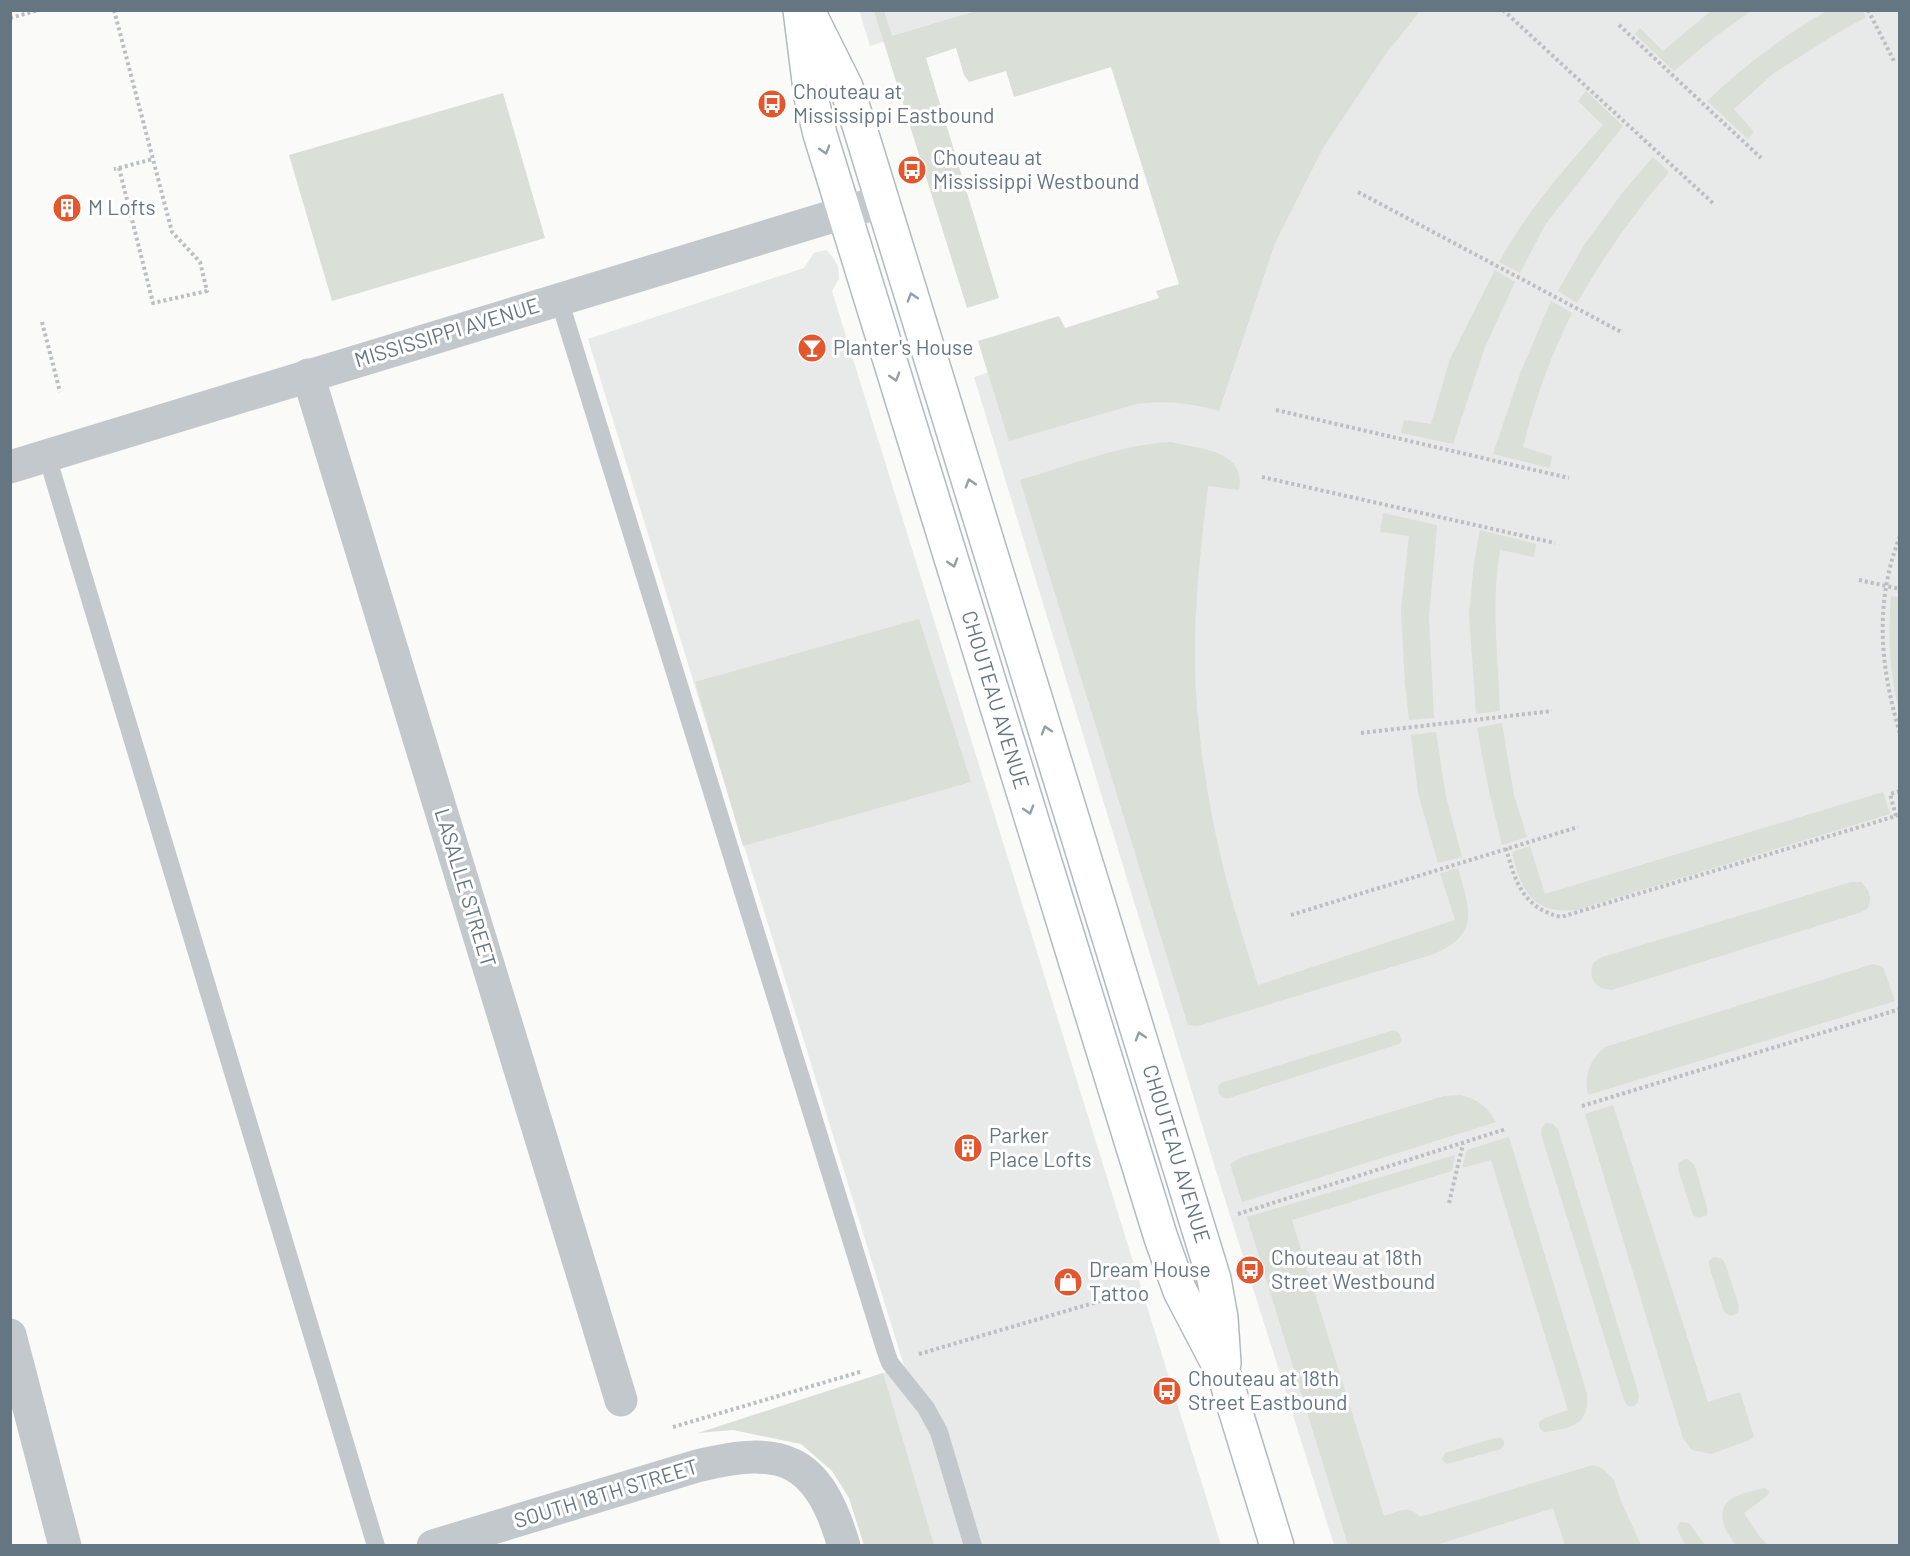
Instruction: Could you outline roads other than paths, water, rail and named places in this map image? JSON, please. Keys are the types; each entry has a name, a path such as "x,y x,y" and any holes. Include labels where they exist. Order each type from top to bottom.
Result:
{"main road":[{"name":"CHOUTEAU AVENUE","path":"800,10 811,97 820,134 1161,1238 1180,1291 1225,1377 1277,1545"},
{"name":"CHOUTEAU AVENUE","path":"808,10 846,87 883,201 1214,1279 1221,1318 1225,1377"}],"street":[{"name":"MISSISSIPPI AVENUE","path":"10,467 883,201"},
{"name":"LASALLE STREET","path":"308,375 621,1400"},
{"path":"10,1335 65,1545"},
{"name":"SOUTH 18TH STREET","path":"433,1545 729,1458 754,1456 781,1459 804,1471 821,1490 837,1520 844,1545"}],"lane":[{"path":"559,300 886,1352 890,1363 926,1407 939,1432 973,1545"},
{"path":"47,456 376,1545"}],"place":[{"name":"Chouteau at Mississippi Eastbound","path":"772,104"},
{"name":"Chouteau at Mississippi Westbound","path":"912,170"},
{"name":"M Lofts","path":"67,208"},
{"name":"Planter's House","path":"812,348"},
{"name":"Parker Place Lofts","path":"968,1148"},
{"name":"Chouteau at 18th Street Westbound","path":"1250,1270"},
{"name":"Dream House Tattoo","path":"1068,1282"},
{"name":"Chouteau at 18th Street Eastbound","path":"1167,1391"}]}
